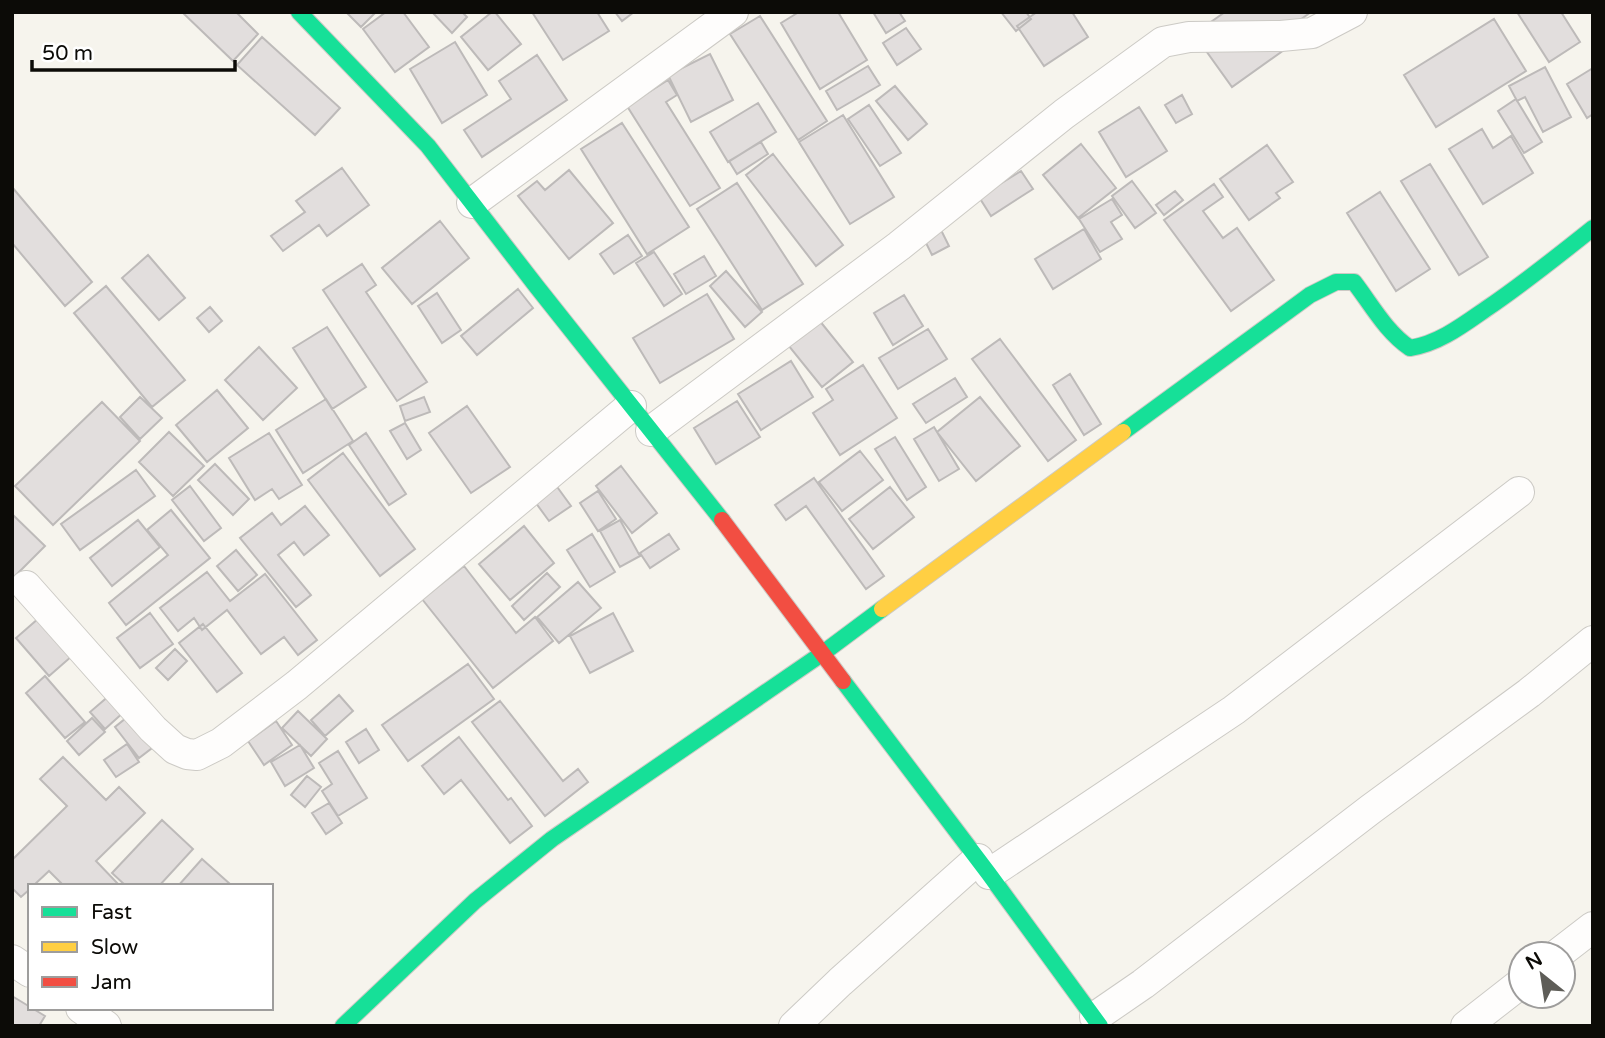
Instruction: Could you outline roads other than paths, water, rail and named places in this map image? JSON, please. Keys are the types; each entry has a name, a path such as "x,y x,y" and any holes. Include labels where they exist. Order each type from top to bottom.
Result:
{"street":[{"path":"299,12 428,146 713,508 984,866 1098,1022 1143,984 1371,809 1529,693 1593,641"},
{"path":"472,202 733,12"},
{"path":"651,431 899,246 1064,114 1163,42 1189,37 1312,33 1352,12"},
{"path":"343,1026 475,901 552,839 823,653 1287,311 1325,287 1343,281 1354,282 1397,337 1409,347 1423,348 1465,325 1593,228"},
{"path":"26,586 153,729 175,749 197,755 221,743 298,685 631,406"},
{"path":"794,1026 840,982 984,866 1234,710 1519,492"},
{"path":"1576,940 1593,927"},
{"path":"12,960 28,971"},
{"path":"1466,1026 1507,994"},
{"path":"84,1010 106,1026"}]}
